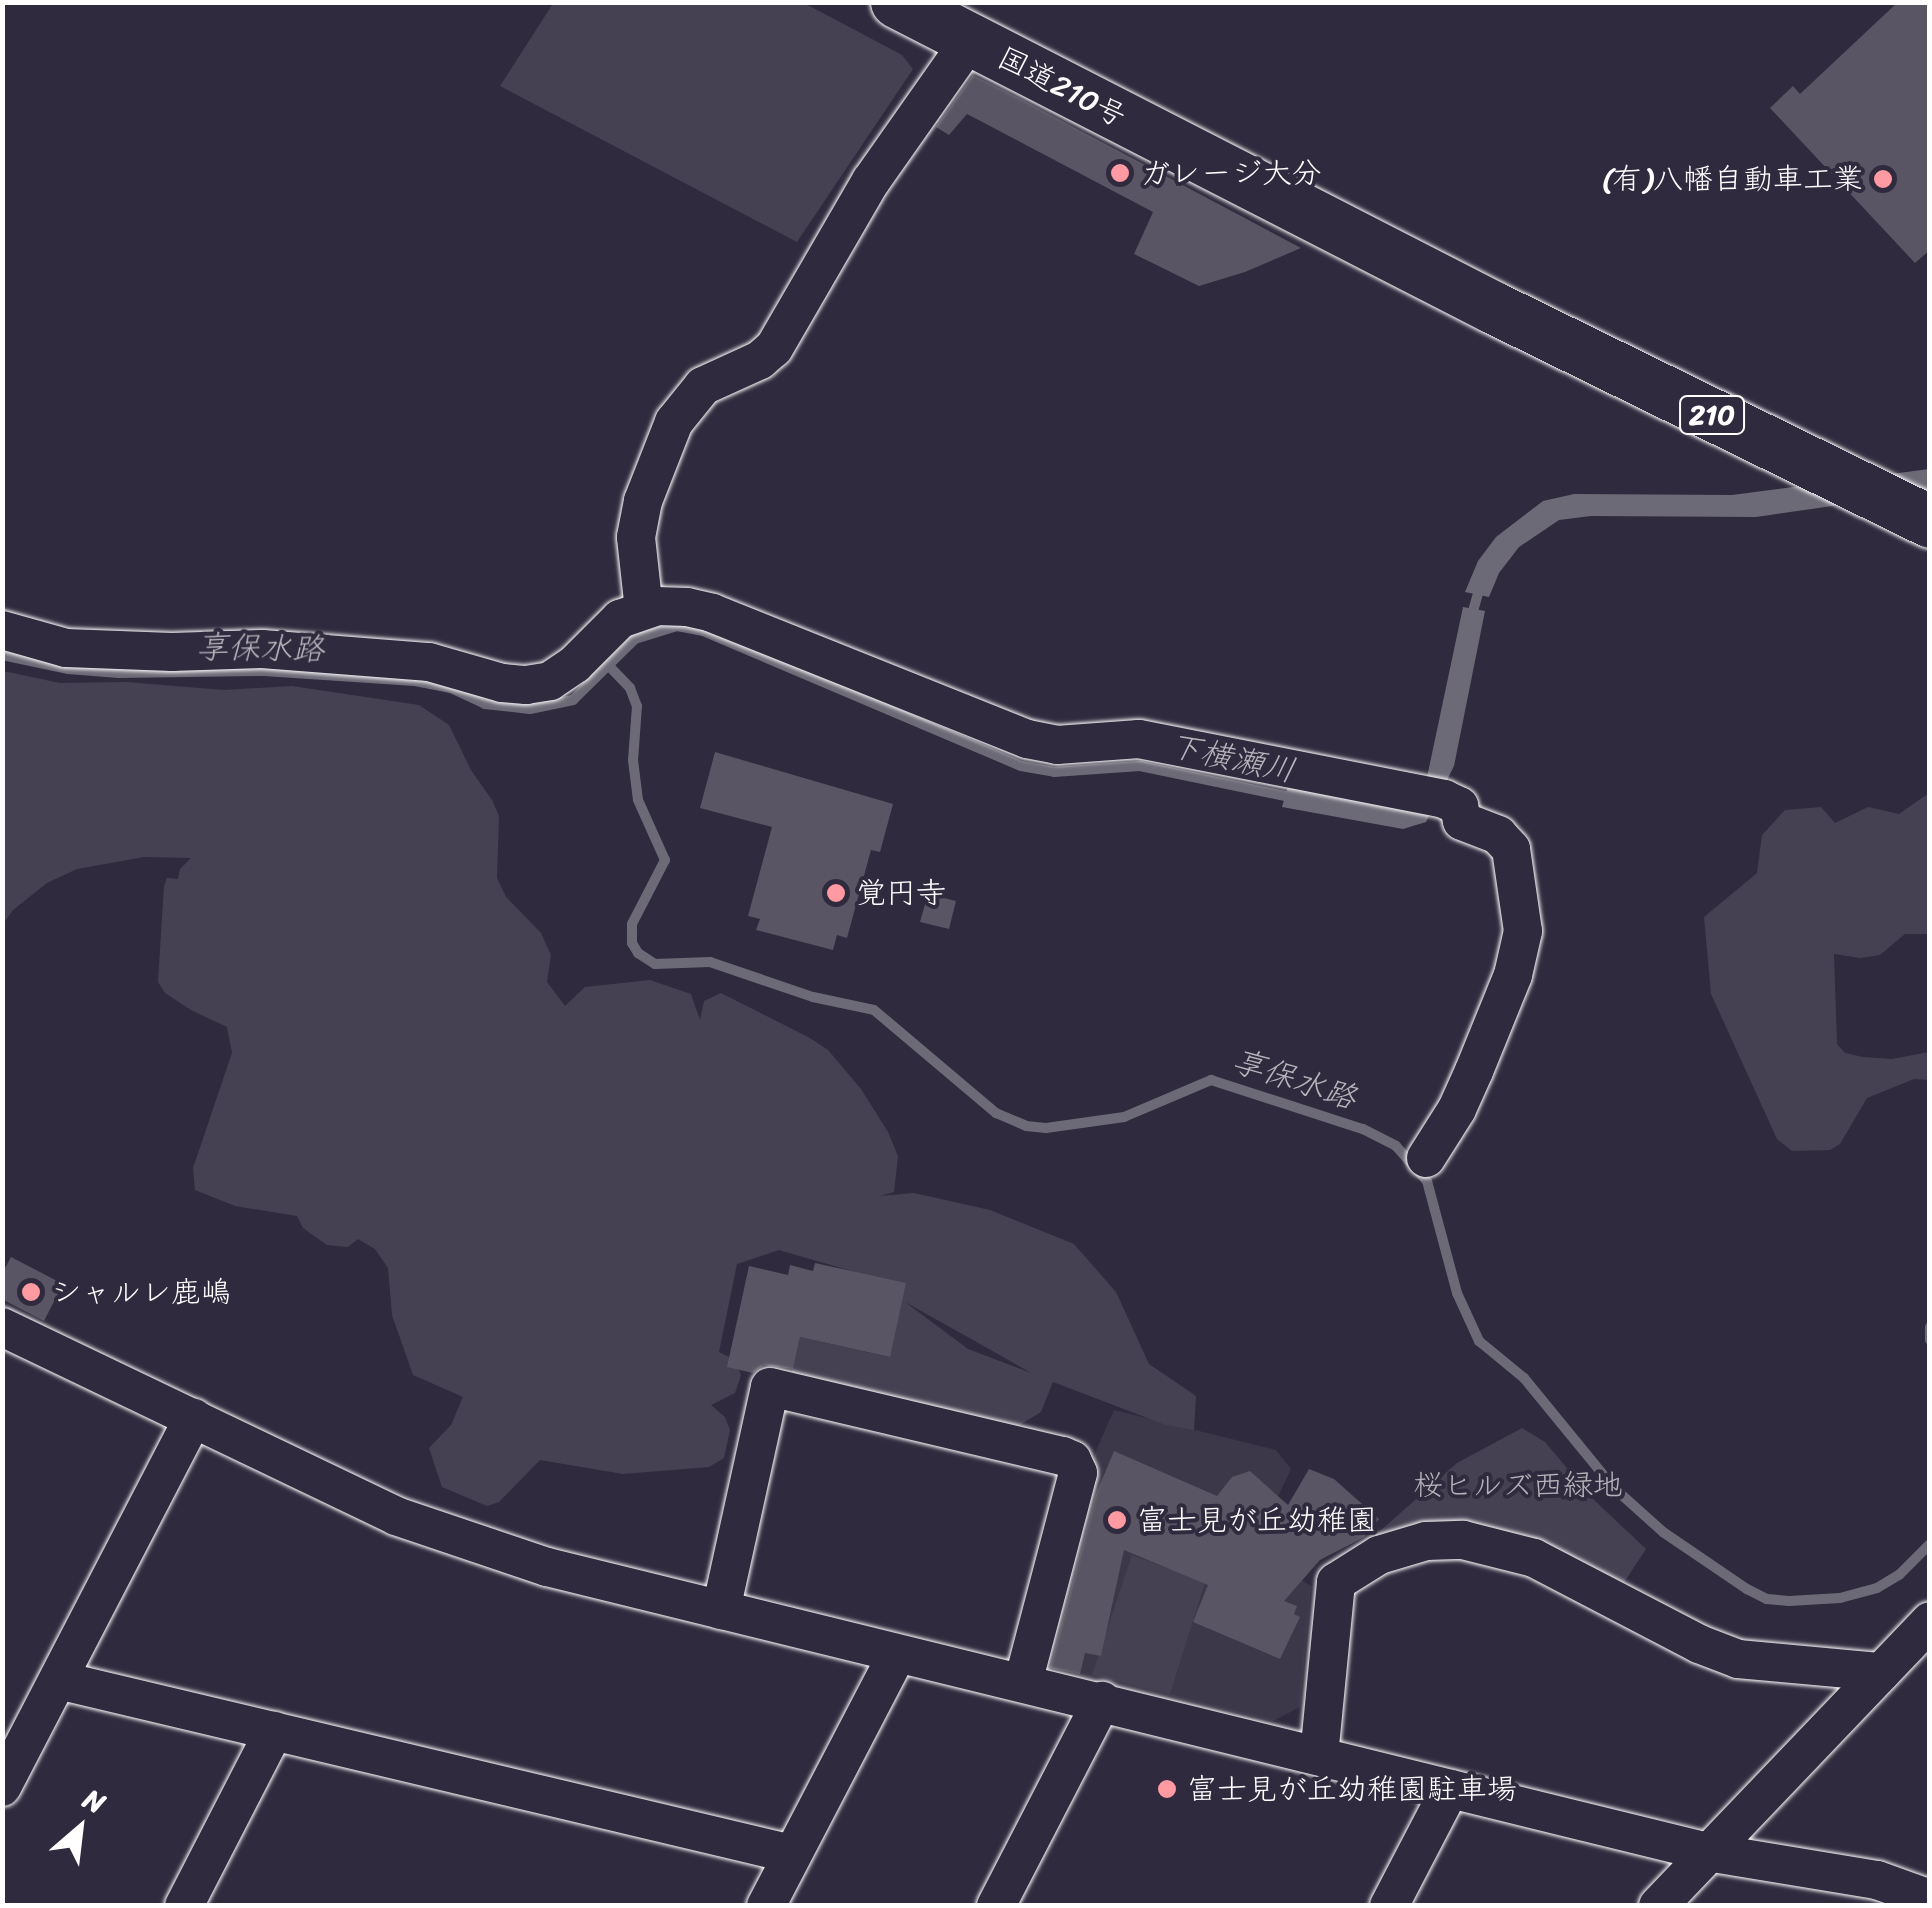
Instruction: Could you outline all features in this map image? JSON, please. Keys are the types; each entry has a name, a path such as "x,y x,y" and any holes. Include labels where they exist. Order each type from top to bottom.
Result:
{"highway":[{"name":"国道210号","path":"897,2 1494,308 1930,522"},
{"name":"国道210号","path":"1494,308 1930,486"}],"street":[{"path":"644,610 636,537 643,501 674,422 704,386 760,360 774,348 881,166 970,40"},
{"path":"2,630 66,648 172,652 238,648 429,662 526,685 550,681 575,664 611,625 644,610 674,606 712,612 1043,743 1139,740 1427,795 1459,806 1462,820 1498,835 1511,849 1523,931 1513,975 1474,1071 1457,1109 1426,1158"},
{"path":"4,1331 439,1532 547,1567 1707,1852 1903,1896"},
{"path":"720,1610 770,1387 1045,1452 1072,1460 1078,1473 1023,1683"},
{"path":"2,1788 192,1418"},
{"path":"1319,1756 1336,1582 1379,1555 1426,1542 1463,1540 1534,1558 1699,1644 1738,1659 1881,1672"},
{"path":"1658,1906 1930,1622"},
{"path":"766,1906 897,1654"},
{"path":"58,1680 792,1854"},
{"path":"1004,1904 1102,1701"},
{"path":"184,1906 274,1731"},
{"path":"1390,1906 1450,1789"}],"shaded area":[{"path":"1929,469 1929,492 1756,517 1591,516 1559,520 1519,547 1499,573 1489,597 1465,592 1478,561 1496,537 1543,501 1574,494 1732,495"},
{"path":"1463,607 1485,611 1454,766 1426,822 1403,829 1282,807 1288,786 1426,782"},
{"path":"1114,1410 1276,1450 1291,1469 1253,1549 1311,1586 1300,1707 1273,1721 1050,1668 1043,1657 1095,1453"}],"green space":[{"path":"554,2 804,3 902,55 913,69 797,242 500,86"},
{"path":"3,671 60,683 126,682 224,690 292,686 419,705 449,725 471,770 492,800 499,816 497,878 506,897 541,933 551,955 547,982 565,1006 585,987 650,980 691,994 700,1020 704,1001 721,993 828,1050 861,1089 898,1156 894,1192 880,1196 914,1193 990,1210 1074,1244 1116,1292 1149,1364 1196,1396 1194,1430 1166,1425 1053,1382 1041,1412 1013,1429 790,1381 800,1337 889,1357 855,1272 779,1250 737,1264 719,1352 735,1360 741,1375 735,1393 711,1405 725,1417 730,1430 724,1458 709,1467 623,1474 540,1460 499,1502 487,1506 442,1487 429,1448 451,1425 463,1397 413,1375 392,1315 388,1268 375,1249 358,1239 348,1247 327,1245 303,1228 297,1216 235,1206 195,1190 193,1168 232,1053 227,1027 191,1010 165,993 158,982 164,886 167,878 178,879 180,869 191,858 144,857 77,869 47,883 13,910 3,924","holes":["905,1302 1031,1373 968,1349"]},
{"path":"1929,793 1929,934 1905,934 1880,955 1860,958 1834,954 1837,1044 1845,1053 1863,1057 1892,1059 1929,1052 1929,1080 1914,1079 1867,1098 1840,1144 1830,1150 1792,1151 1777,1139 1711,994 1704,917 1757,873 1762,835 1785,810 1821,807 1835,823 1868,807 1899,814"},
{"name":"桜ヒルズ西緑地","path":"1522,1428 1545,1442 1593,1499 1646,1549 1623,1584 1554,1548 1363,1546 1457,1463"},
{"path":"1132,1555 1205,1582 1170,1694 1092,1675"}],"building":[{"name":"(有)八幡自動車工業","path":"1898,2 1930,2 1930,250 1915,263 1770,108 1793,86 1800,94"},
{"name":"ガレージ大分","path":"973,75 1301,248 1199,286 1134,254 1153,212 967,114 949,135 936,127"},
{"path":"715,752 893,804 880,852 871,850 847,938 837,935 833,950 756,930 760,919 748,916 772,827 700,808"},
{"path":"928,894 956,901 949,929 920,922"},
{"name":"シャルレ鹿嶋","path":"11,1257 63,1284 44,1321 2,1299 2,1274"},
{"path":"815,1263 906,1283 890,1357 800,1337 793,1369 764,1365 753,1373 727,1367 749,1266 788,1275 790,1265 813,1271"},
{"name":"富士見が丘幼稚園","path":"1114,1451 1217,1496 1232,1477 1250,1471 1288,1505 1309,1469 1334,1479 1379,1519 1364,1537 1320,1560 1284,1601 1297,1606 1294,1614 1300,1617 1280,1659 1193,1622 1208,1585 1124,1550 1101,1656 1085,1653 1080,1674 1050,1668 1096,1494"}],"waterway":[{"name":"下横瀬川","path":"1471,618 1481,582"},
{"name":"下横瀬川","path":"2,655 68,669 119,673 264,671 415,681 451,688 485,704 530,709 573,700 635,639 677,626 703,631 1021,766 1054,772 1140,766 1299,799"},
{"name":"享保水路","path":"608,665 630,688 637,706 633,760 638,800 665,860 632,924 632,943 638,953 655,964 710,962 813,997 874,1010 996,1113 1026,1126 1046,1128 1124,1117 1211,1080 1363,1129 1396,1146 1427,1181 1457,1293 1479,1341 1524,1378 1614,1488 1663,1532 1747,1589 1767,1599 1789,1601 1840,1598 1877,1588 1899,1575 1930,1544"},
{"name":"享保水路","path":"1930,1327 1930,1340"}],"place":[{"name":"ガレージ大分","path":"1120,173"},
{"name":"(有)八幡自動車工業","path":"1883,179"},
{"name":"覚円寺","path":"836,893"},
{"name":"シャルレ鹿嶋","path":"31,1292"},
{"name":"富士見が丘幼稚園","path":"1117,1520"},
{"name":"富士見が丘幼稚園駐車場","path":"1167,1789"}]}
